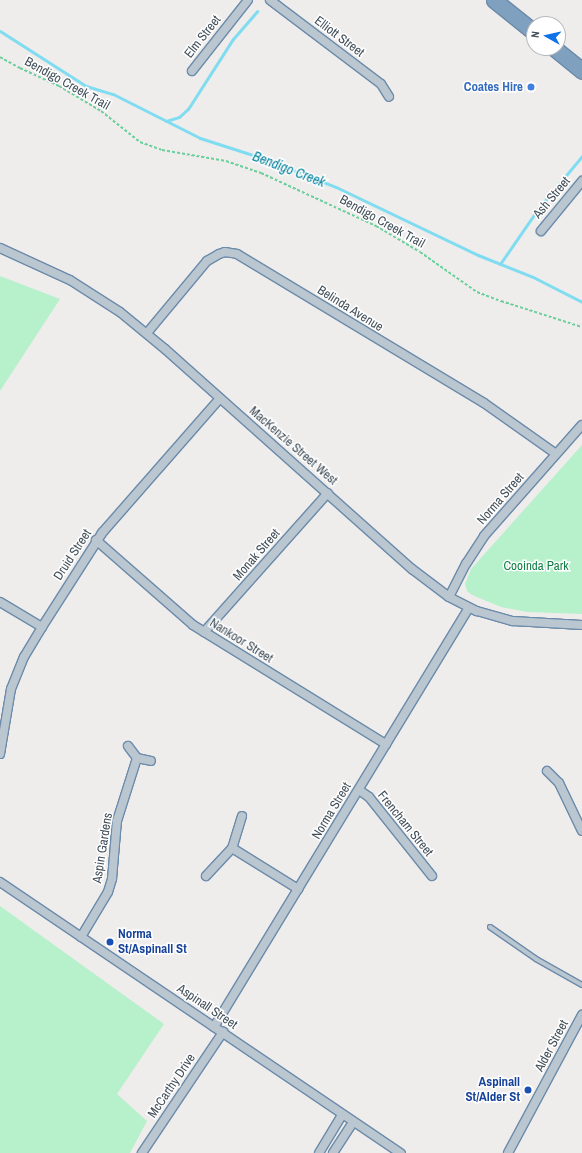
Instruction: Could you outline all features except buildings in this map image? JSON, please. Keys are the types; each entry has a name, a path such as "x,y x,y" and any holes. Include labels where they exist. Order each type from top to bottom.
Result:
{"highway":[{"path":"494,0 526,26"},
{"path":"564,56 582,71"}],"street":[{"name":"Elm Street","path":"192,71 248,0"},
{"name":"Elliott Street","path":"270,0 381,84 389,97"},
{"name":"Ash Street","path":"541,231 582,181"},
{"name":"MacKenzie Street West","path":"0,248 57,273 79,285 106,302 147,333 328,492 412,569 449,597 469,608 485,614 520,622 582,625"},
{"name":"Belinda Avenue","path":"147,333 207,261 218,254 225,252 237,254 484,403 556,454"},
{"name":"Druid Street","path":"0,754 11,689 24,657 42,627 96,540 220,398"},
{"name":"Norma Street","path":"449,597 466,564 484,536 582,425"},
{"name":"Monak Street","path":"204,632 328,492"},
{"name":"Nankoor Street","path":"96,540 183,617 204,632 386,744"},
{"path":"0,602 42,627"},
{"name":"Norma Street","path":"214,1027 469,608"},
{"path":"128,746 137,758 152,761"},
{"name":"Aspin Gardens","path":"81,937 108,892 112,879 117,821 137,758"},
{"path":"547,771 559,783 582,831"},
{"name":"Frencham Street","path":"358,790 369,797 432,876"},
{"path":"206,876 232,848 242,816"},
{"path":"232,848 298,889"},
{"name":"Aspinall Street","path":"0,882 223,1032 342,1115 401,1153"},
{"name":"Alder Street","path":"508,1153 582,1015"},
{"name":"McCarthy Drive","path":"142,1153 223,1032"},
{"path":"319,1153 342,1115"},
{"path":"333,1153 353,1122"}],"lane":[{"path":"490,928 536,959 582,985"}],"path":[{"name":"Bendigo Creek Trail","path":"0,56 20,68 59,86 96,108 140,142 162,150 222,160 261,172 376,226 420,252 477,292 582,327"}],"green space":[{"path":"0,276 60,299 0,391"},
{"name":"Cooinda Park","path":"582,445 582,614 527,612 501,607 472,595 467,591 465,584 471,569"},
{"path":"0,906 164,1024 117,1094 147,1121 130,1153 0,1153"}],"waterway":[{"path":"166,121 179,117 188,109 233,39 257,11"},
{"name":"Bendigo Creek","path":"0,31 86,86 113,94 200,138 262,158 336,187 478,255 533,277 582,302"},
{"path":"500,264 538,209 582,156"}],"place":[{"name":"Coates Hire","path":"531,87"},
{"name":"Norma St/Aspinall St","path":"110,942"},
{"name":"Aspinall St/Alder St","path":"528,1090"}]}
